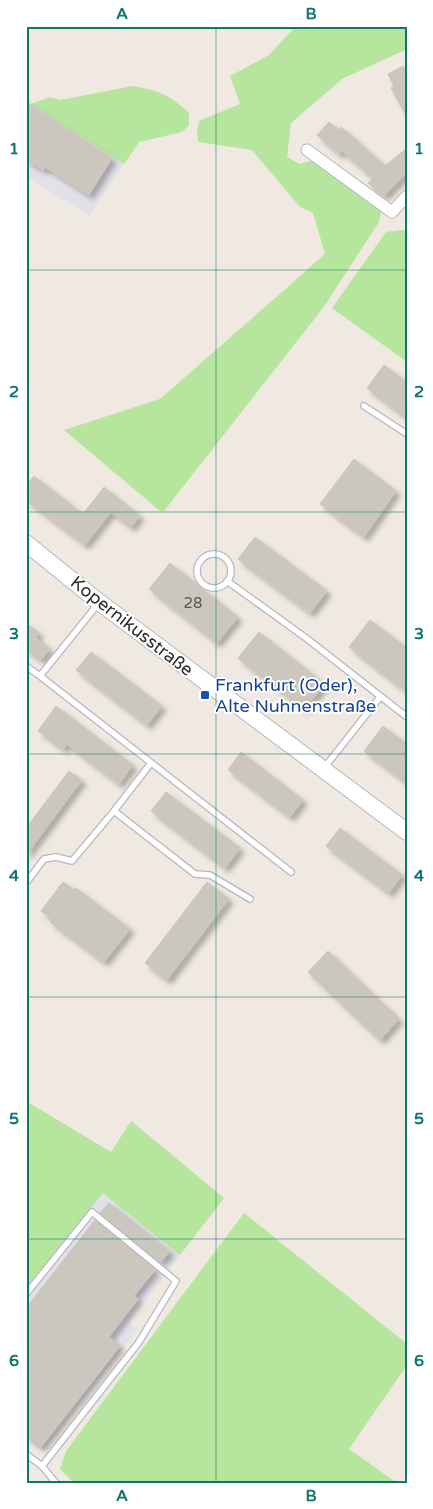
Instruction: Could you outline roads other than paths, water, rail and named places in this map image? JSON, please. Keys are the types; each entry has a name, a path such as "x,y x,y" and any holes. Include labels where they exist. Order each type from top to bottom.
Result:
{"main road":[{"name":"Kopernikusstraße","path":"26,543 99,602 407,832"}],"street":[{"path":"307,150 392,212 407,196"}],"lane":[{"path":"364,406 407,434"},
{"path":"211,554 221,556 228,563 231,572 228,581 218,588 207,587 202,584 197,574 199,563 211,554"},
{"path":"228,581 407,716"},
{"path":"40,676 99,602"},
{"path":"26,666 291,872"},
{"path":"323,770 380,697"},
{"path":"26,883 44,859 56,857 72,861 151,763"},
{"path":"114,811 195,874 210,874 250,899"},
{"path":"26,1294 92,1212 176,1281 139,1342 42,1466"},
{"path":"26,1454 42,1466 56,1483"}],"place":[{"name":"Frankfurt (Oder), Alte Nuhnenstraße","path":"205,695"}]}
